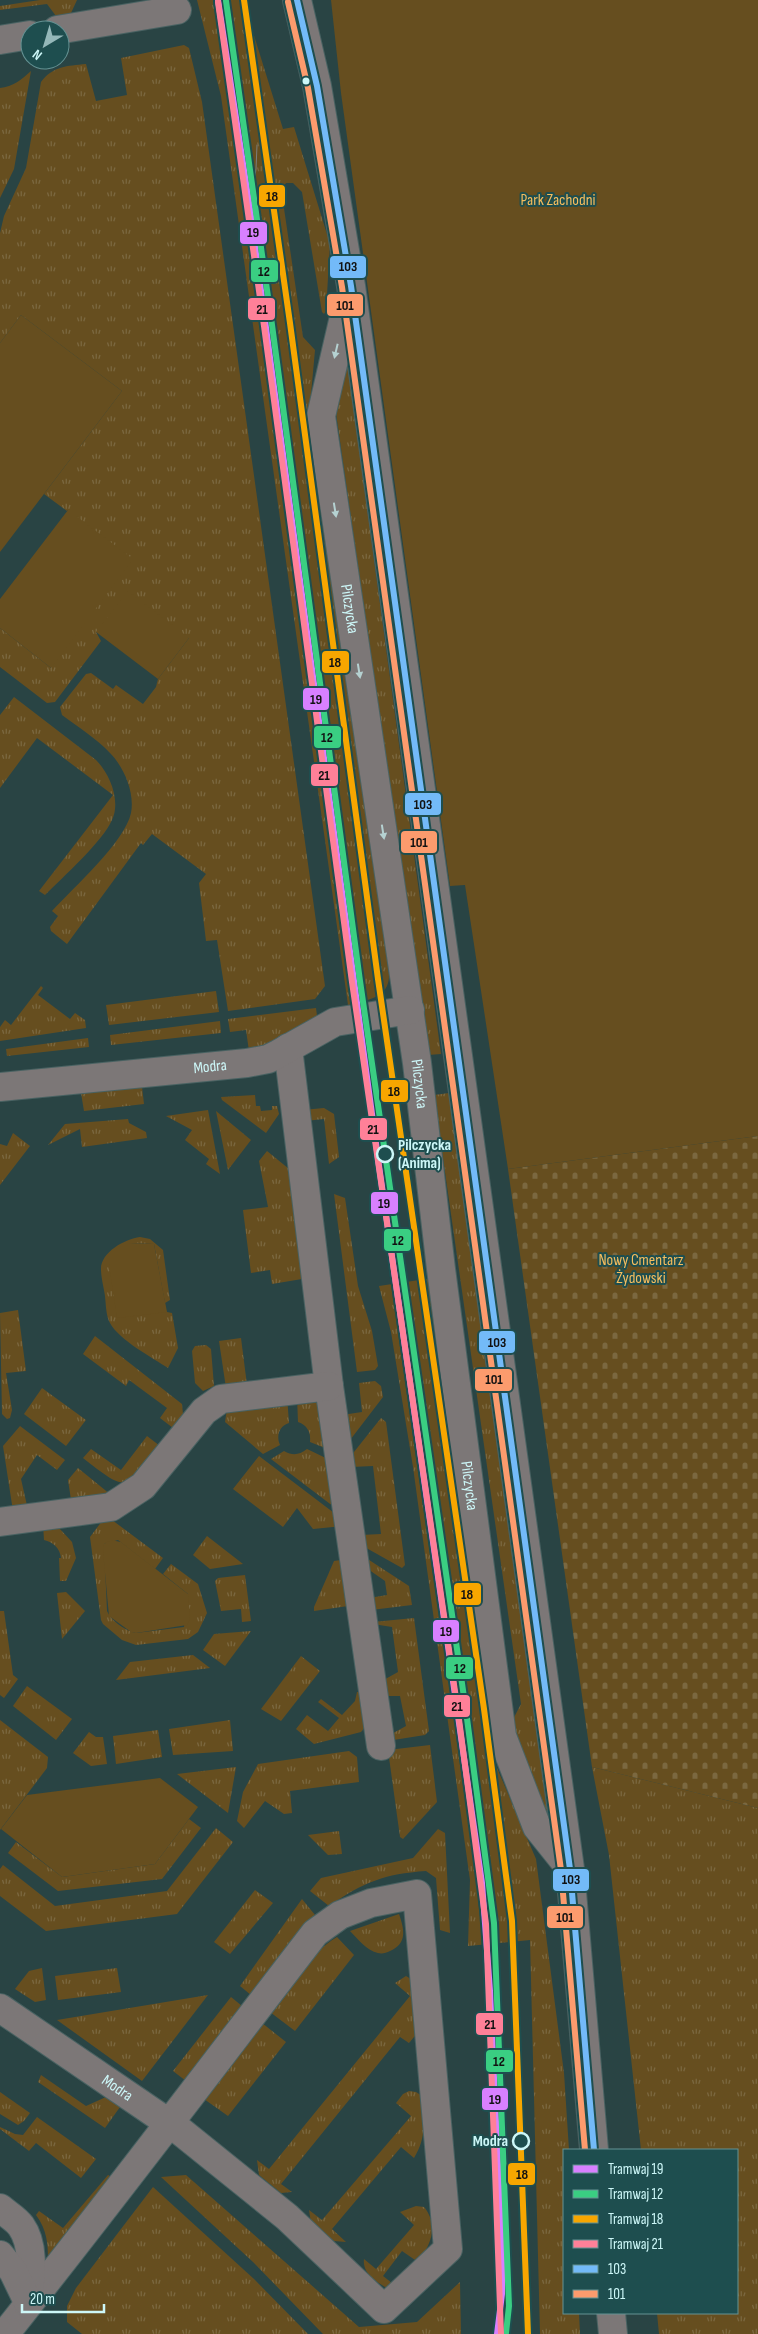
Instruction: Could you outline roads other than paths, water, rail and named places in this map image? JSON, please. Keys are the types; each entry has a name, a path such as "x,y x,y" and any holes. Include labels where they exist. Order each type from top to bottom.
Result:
{"street":[{"name":"Pilczycka","path":"297,0 317,86 351,286 570,1868 582,1984 594,2149"},
{"path":"70,28 177,10"},
{"path":"0,40 20,37"},
{"name":"Pilczycka","path":"351,286 321,416 410,1010 441,1269 502,1736 538,1827 570,1868"},
{"name":"Modra","path":"0,1087 247,1063 268,1059 335,1022 410,1010"},
{"path":"288,1048 329,1386 381,1746"},
{"path":"0,1522 111,1507 124,1500 144,1486 204,1411 220,1399 329,1386"},
{"name":"Modra","path":"0,2008 168,2122 287,2217 384,2309 448,2249 417,1894 370,1903 340,1915 315,1933 168,2122"},
{"path":"8,2329 168,2122"},
{"path":"0,2208 21,2226 28,2243 30,2275 28,2304"},
{"path":"0,2255 12,2271 28,2304"},
{"path":"611,2314 613,2334"}],"tram line":[{"name":"19","path":"218,0 250,209 379,1166 482,1883 490,1991 502,2252 502,2294 497,2334"},
{"name":"18","path":"244,0 290,323 378,979 484,1709 512,1921 528,2334"},
{"name":"12","path":"226,1 272,325 360,981 466,1711 494,1923 509,2306 506,2333"},
{"name":"21","path":"218,2 264,326 352,982 458,1712 486,1924 501,2334"},
{"path":"250,209 256,169 257,145"}],"place":[{"name":"Pilczycka (Anima)","path":"385,1154"},
{"name":"Modra","path":"521,2141"}],"park label":[{"name":"Park Zachodni","path":"558,200"},
{"name":"Nowy Cmentarz Żydowski","path":"641,1269"}]}
